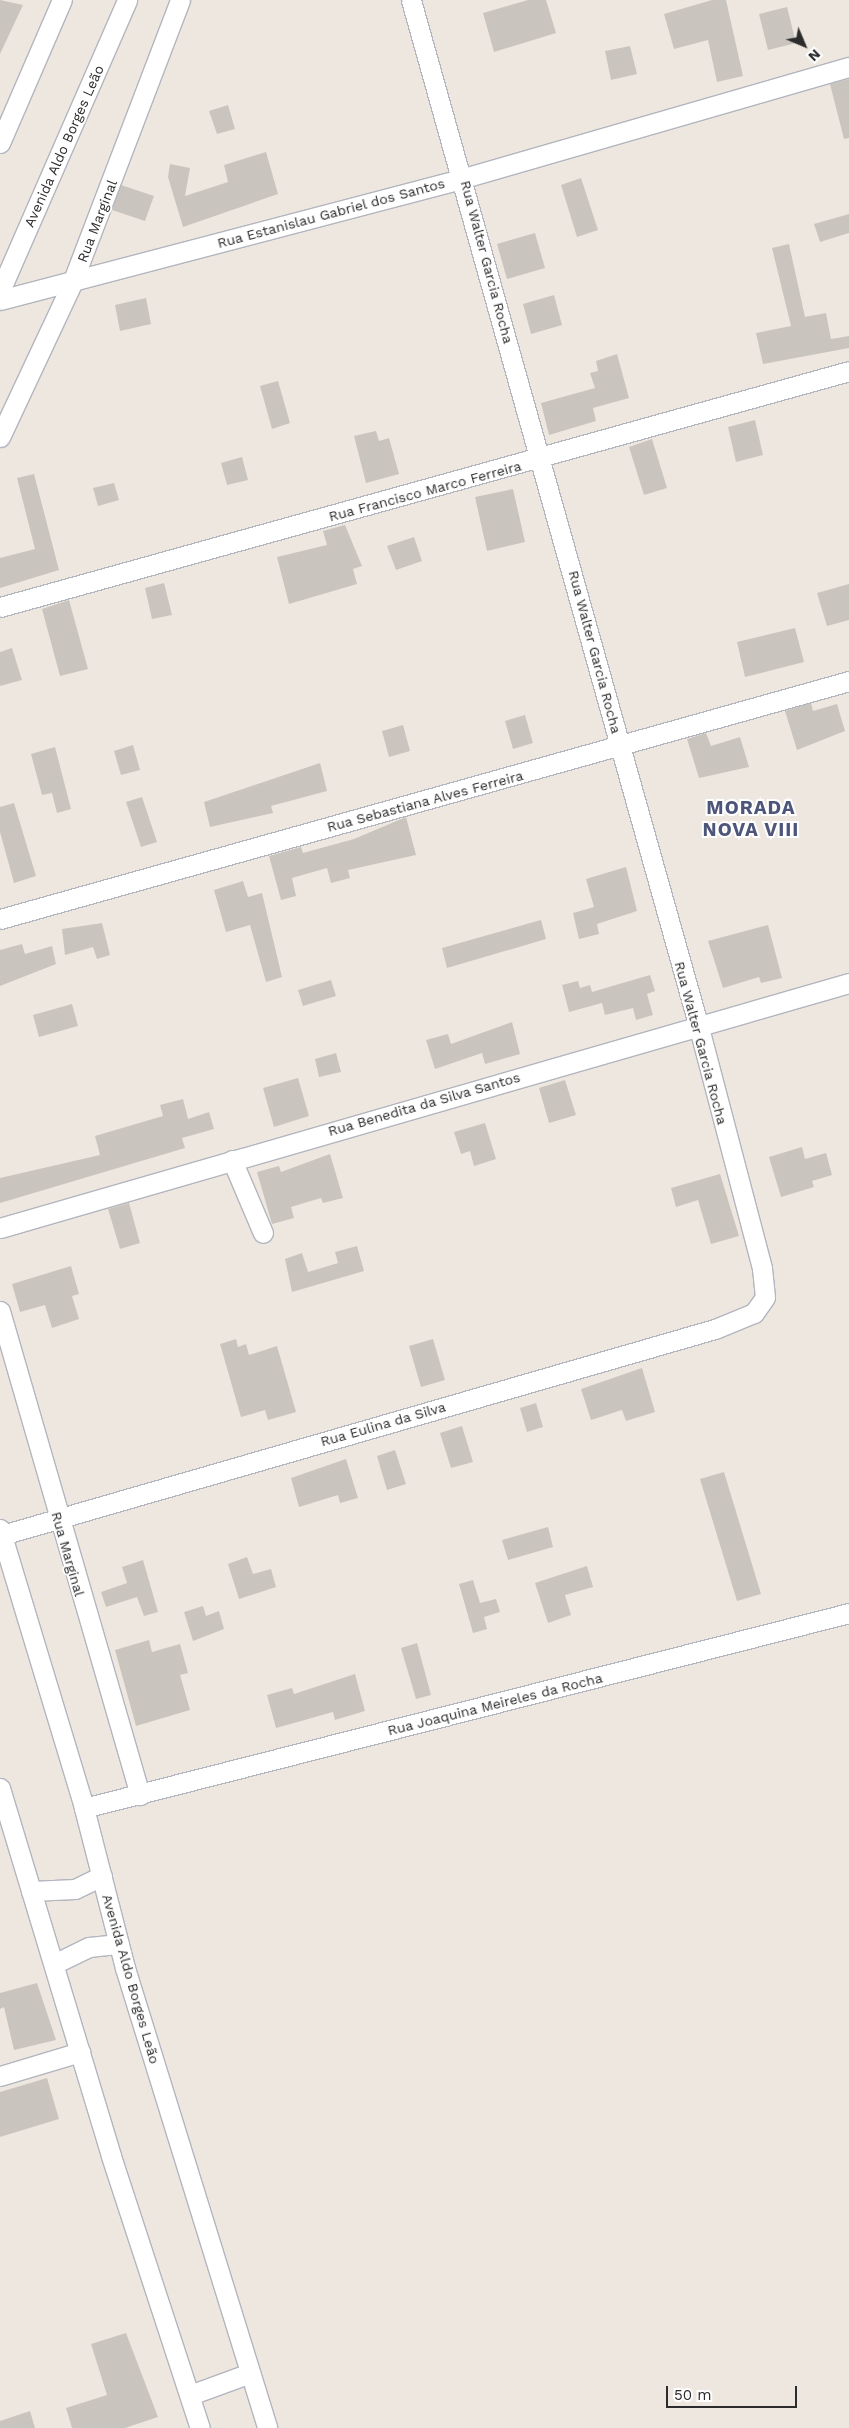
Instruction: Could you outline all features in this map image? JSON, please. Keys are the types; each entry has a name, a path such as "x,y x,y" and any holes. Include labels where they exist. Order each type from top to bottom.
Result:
{"street":[{"path":"0,143 62,0"},
{"name":"Avenida Aldo Borges Leão","path":"0,292 127,0"},
{"name":"Rua Marginal","path":"0,437 4,418 72,283 180,0"},
{"name":"Rua Walter Garcia Rocha","path":"411,0 464,178 698,1024 762,1268 765,1290 760,1306"},
{"name":"Rua Estanislau Gabriel dos Santos","path":"0,300 72,283 464,178 849,67"},
{"name":"Rua Francisco Marco Ferreira","path":"0,607 542,459 849,371"},
{"name":"Rua Sebastiana Alves Ferreira","path":"0,919 621,747 849,681"},
{"name":"Rua Benedita da Silva Santos","path":"0,1228 698,1024 849,983"},
{"path":"232,1160 263,1233"},
{"name":"Rua Eulina da Silva","path":"1,1532 693,1336 738,1322 760,1306"},
{"name":"Rua Marginal","path":"0,1312 140,1795"},
{"name":"Avenida Aldo Borges Leão","path":"1,1532 84,1808 119,1944 267,2428"},
{"name":"Rua Joaquina Meireles da Rocha","path":"84,1808 849,1613"},
{"path":"0,1788 80,2052 200,2428"},
{"path":"31,1891 75,1889 102,1876"},
{"path":"54,1964 89,1947 119,1944"},
{"path":"0,2076 80,2052"},
{"path":"190,2395 250,2373"}],"building":[{"path":"0,0 23,5 0,54"},
{"path":"528,0 546,0 556,33 494,52 483,13"},
{"path":"712,0 726,0 743,76 717,82 708,40 674,49 664,14"},
{"path":"787,7 796,43 768,50 759,14"},
{"path":"630,46 637,74 611,80 605,51"},
{"path":"849,79 849,138 844,139 830,84"},
{"path":"228,105 235,129 217,134 209,111"},
{"path":"266,152 278,194 183,227 168,177 170,164 190,168 185,196 228,182 224,165"},
{"path":"581,178 598,230 577,237 561,185"},
{"path":"121,185 154,196 145,221 112,210"},
{"path":"849,214 849,233 820,242 814,224"},
{"path":"535,233 545,268 507,279 497,244"},
{"path":"789,244 805,317 826,313 831,339 849,336 849,348 763,364 756,333 791,326 772,248"},
{"path":"554,295 562,325 531,334 523,304"},
{"path":"146,298 151,324 120,331 115,305"},
{"path":"617,354 629,398 593,408 596,421 549,435 541,403 595,388 590,373 598,371 596,361"},
{"path":"278,381 290,423 272,429 260,386"},
{"path":"755,420 763,455 736,462 728,427"},
{"path":"376,431 379,441 389,438 399,474 366,483 354,436"},
{"path":"652,439 667,488 644,495 629,447"},
{"path":"242,457 248,480 227,485 221,463"},
{"path":"34,474 59,570 0,588 0,558 35,549 17,478"},
{"path":"114,483 119,500 98,506 93,488"},
{"path":"513,489 525,542 487,551 475,497"},
{"path":"345,525 362,566 353,569 357,584 289,604 277,557 327,545 323,531"},
{"path":"414,537 422,561 396,570 387,546"},
{"path":"164,583 172,615 152,619 145,588"},
{"path":"849,584 849,620 827,626 817,593"},
{"path":"69,600 88,669 60,676 42,609"},
{"path":"795,628 804,662 745,677 737,642"},
{"path":"12,648 22,680 0,686 0,652"},
{"path":"811,703 813,711 837,704 845,731 797,750 785,711"},
{"path":"525,715 533,743 513,749 505,721"},
{"path":"403,725 410,751 389,757 382,731"},
{"path":"706,733 711,746 740,737 749,767 699,778 687,739"},
{"path":"133,745 140,770 121,775 114,751"},
{"path":"55,747 71,809 57,813 52,793 42,795 31,754"},
{"path":"320,763 327,791 271,806 273,813 210,827 204,802"},
{"path":"142,797 157,842 141,847 126,802"},
{"path":"14,803 36,876 14,883 0,832 0,807"},
{"path":"406,817 416,855 348,870 350,878 331,883 327,868 292,878 296,896 281,900 269,856 301,847 303,853 354,839"},
{"path":"626,867 637,911 597,924 599,934 579,939 573,913 594,907 586,879"},
{"path":"243,881 248,897 262,893 282,977 266,982 250,925 226,932 214,890"},
{"path":"541,920 546,939 447,968 442,948"},
{"path":"102,923 110,955 97,959 93,947 65,955 62,929"},
{"path":"768,925 782,978 761,983 759,977 723,988 708,941"},
{"path":"22,944 25,954 52,946 56,964 0,986 0,950"},
{"path":"650,975 655,991 647,994 653,1015 636,1020 633,1008 605,1015 602,1003 569,1012 562,985 578,981 580,988 590,985 592,992"},
{"path":"331,980 336,996 303,1006 298,990"},
{"path":"72,1004 78,1026 39,1037 33,1015"},
{"path":"512,1022 520,1054 485,1064 482,1053 435,1069 426,1040 448,1034 451,1044"},
{"path":"336,1053 341,1072 319,1077 315,1059"},
{"path":"298,1078 309,1116 274,1127 263,1088"},
{"path":"565,1080 576,1115 549,1123 539,1088"},
{"path":"183,1099 188,1119 209,1112 214,1129 182,1138 185,1148 0,1203 0,1178 100,1155 95,1136 163,1116 160,1105"},
{"path":"485,1123 496,1159 474,1166 470,1151 461,1154 454,1132"},
{"path":"802,1147 805,1159 826,1153 832,1175 812,1181 814,1187 781,1197 769,1157"},
{"path":"330,1154 343,1198 323,1203 321,1198 291,1207 294,1218 272,1224 257,1172 279,1166 281,1172"},
{"path":"720,1174 739,1236 711,1244 698,1200 676,1207 671,1188"},
{"path":"129,1203 140,1243 120,1249 108,1209"},
{"path":"357,1246 364,1271 292,1292 285,1259 302,1253 308,1272 338,1263 335,1252"},
{"path":"71,1266 79,1294 72,1296 79,1319 52,1328 45,1305 20,1312 12,1284"},
{"path":"236,1339 238,1347 246,1344 249,1355 277,1346 296,1412 268,1420 265,1410 241,1417 220,1344"},
{"path":"433,1339 445,1380 421,1387 409,1346"},
{"path":"642,1368 655,1412 626,1421 622,1410 591,1420 581,1389"},
{"path":"536,1403 543,1427 527,1432 520,1408"},
{"path":"462,1426 473,1462 451,1468 440,1433"},
{"path":"395,1450 406,1484 387,1490 377,1456"},
{"path":"346,1459 358,1498 340,1503 338,1495 299,1507 291,1478"},
{"path":"724,1472 761,1594 737,1601 700,1479"},
{"path":"548,1527 553,1547 508,1560 502,1540"},
{"path":"247,1557 253,1574 271,1569 276,1587 239,1599 228,1564"},
{"path":"143,1560 158,1612 144,1616 137,1597 106,1607 101,1592 127,1583 122,1567"},
{"path":"587,1566 593,1587 565,1595 571,1615 548,1623 535,1583"},
{"path":"473,1580 480,1603 496,1599 500,1612 484,1617 487,1629 473,1633 459,1584"},
{"path":"203,1606 206,1616 219,1611 224,1629 193,1641 184,1612"},
{"path":"149,1640 152,1652 180,1644 188,1673 180,1675 190,1710 136,1726 115,1650"},
{"path":"417,1643 431,1695 416,1699 401,1648"},
{"path":"355,1674 365,1711 335,1720 333,1712 276,1728 267,1695 292,1688 294,1694"},
{"path":"37,1983 56,2040 14,2050 4,2007 0,2009 0,1993"},
{"path":"47,2078 59,2119 0,2137 0,2092"},
{"path":"126,2333 158,2417 125,2428 72,2428 66,2408 107,2395 91,2344"},
{"path":"30,2411 35,2428 0,2428 0,2421"}],"district":[{"name":"MORADA NOVA VIII","path":"751,819"}]}
